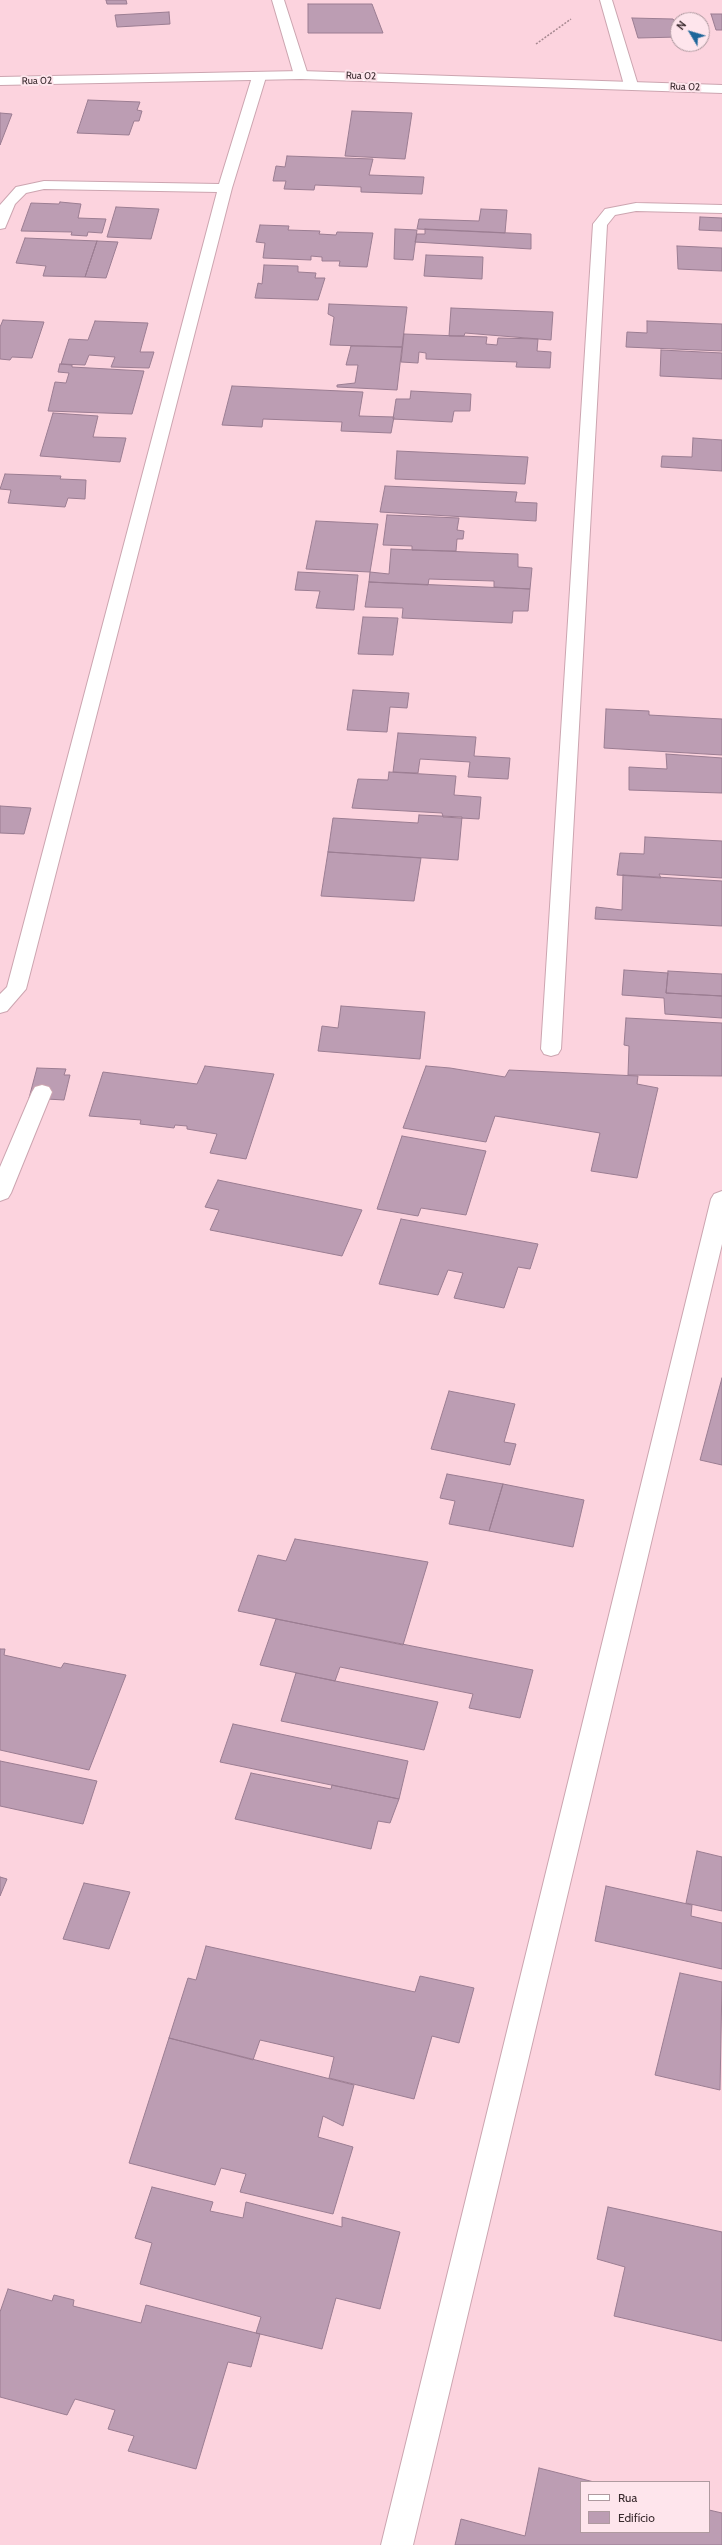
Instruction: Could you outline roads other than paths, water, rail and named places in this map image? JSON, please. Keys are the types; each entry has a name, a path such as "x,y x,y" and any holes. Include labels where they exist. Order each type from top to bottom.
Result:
{"street":[{"path":"278,0 301,75"},
{"path":"606,0 631,85"},
{"name":"Rua 02","path":"0,81 301,75 722,89"},
{"path":"0,1006 16,989 225,188 259,77"},
{"path":"0,225 8,203 21,190 44,185 225,188"},
{"path":"550,1049 600,224 610,212 636,207 722,209"},
{"path":"0,1193 42,1092"},
{"path":"397,2545 722,1199"}]}
